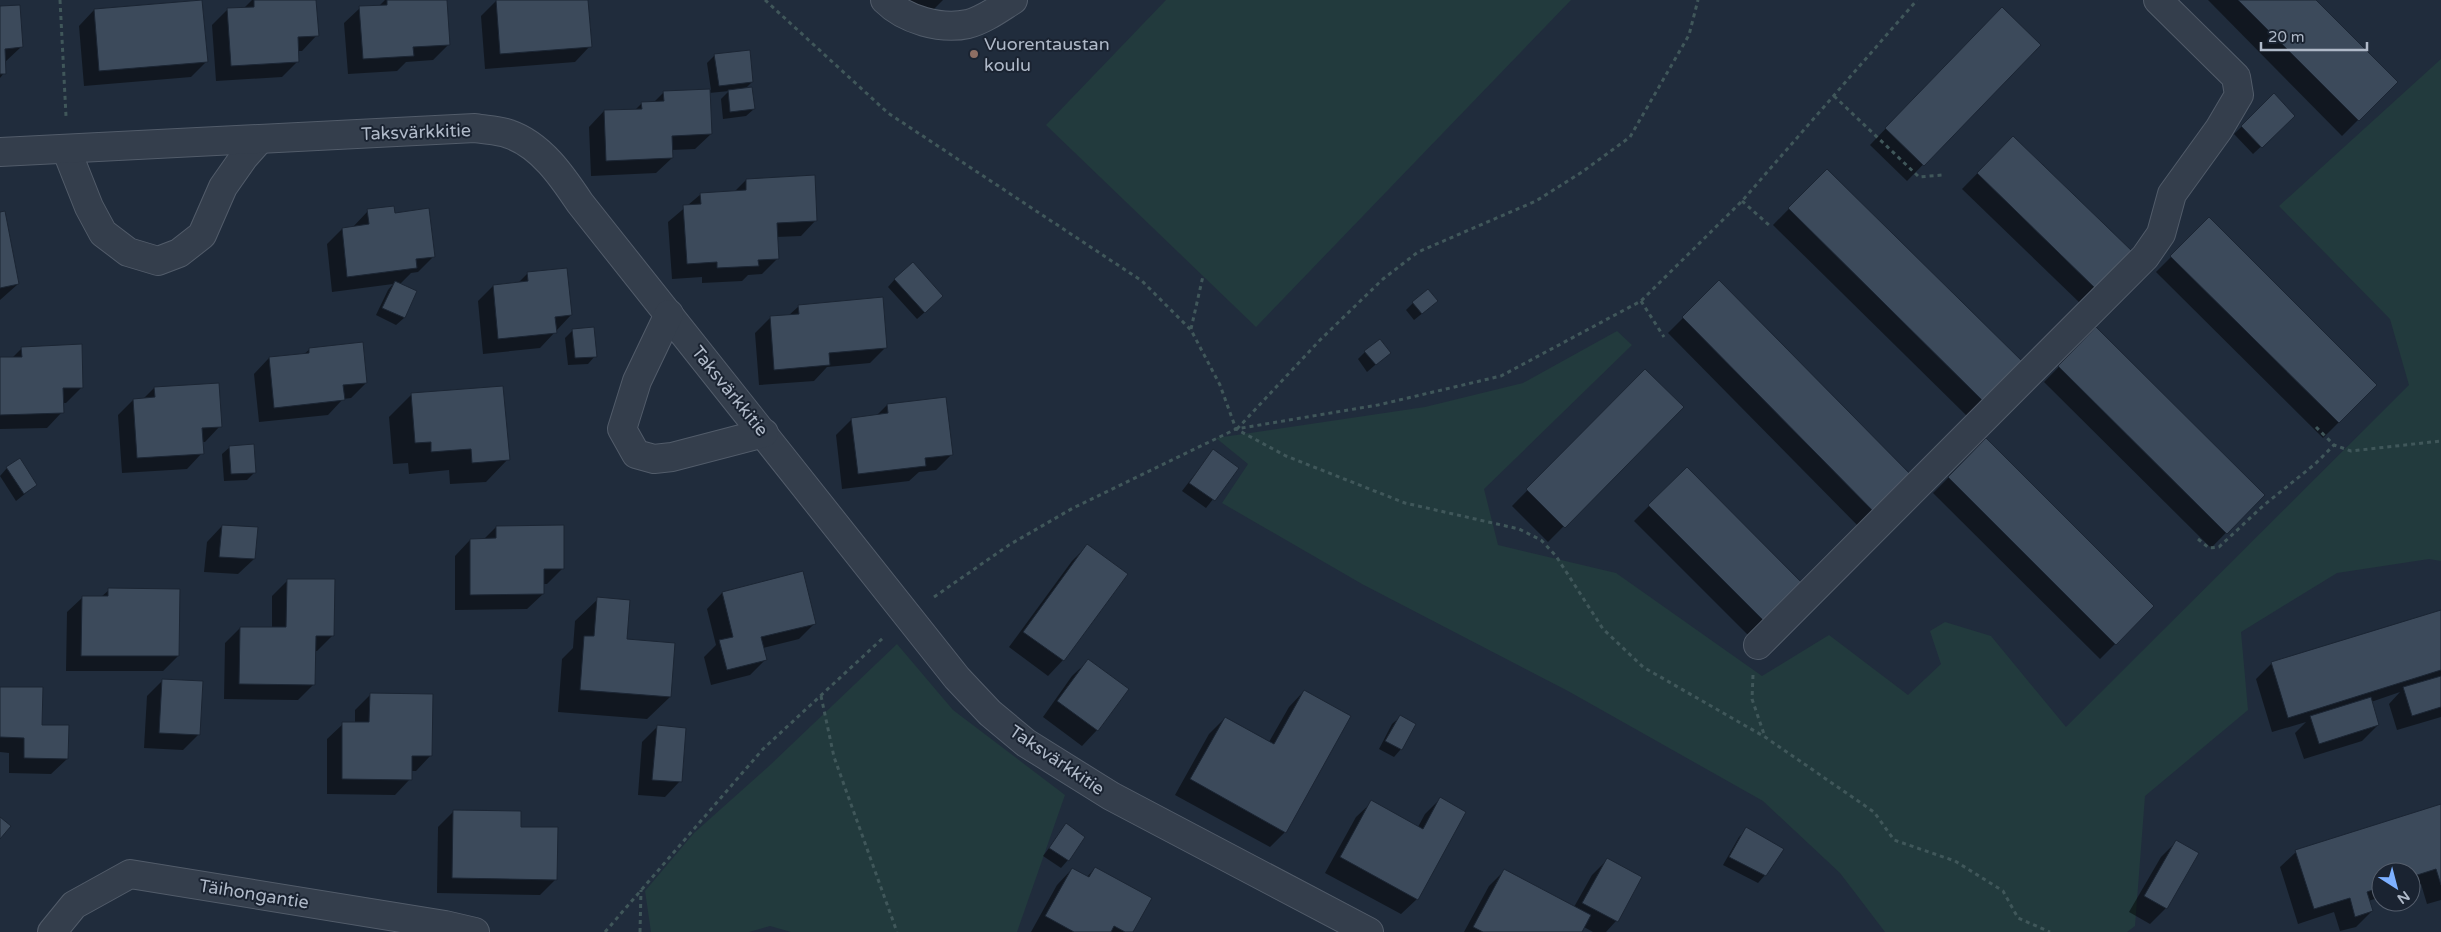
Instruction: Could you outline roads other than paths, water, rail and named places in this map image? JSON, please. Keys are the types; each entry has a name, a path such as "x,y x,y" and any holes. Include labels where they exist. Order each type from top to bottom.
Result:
{"street":[{"path":"885,0 913,18 928,23 968,24 991,14 1013,0"},
{"path":"1758,645 2145,258 2161,234 2172,194 2219,129 2239,95 2236,77 2158,0"},
{"name":"Taksvärkkitie","path":"0,152 475,128 509,133 534,148 560,173 580,203 908,616 964,685 990,713 1026,743 1111,796 1369,932"},
{"path":"66,149 89,207 103,233 128,252 158,261 179,253 202,234 223,187 244,157 260,139"},
{"path":"669,314 637,381 622,429 636,454 654,460 672,458 764,433"},
{"name":"Täihongantie","path":"52,932 74,905 130,874 445,925 475,932"}],"place":[{"name":"Vuorentaustan koulu","path":"974,54"}]}
